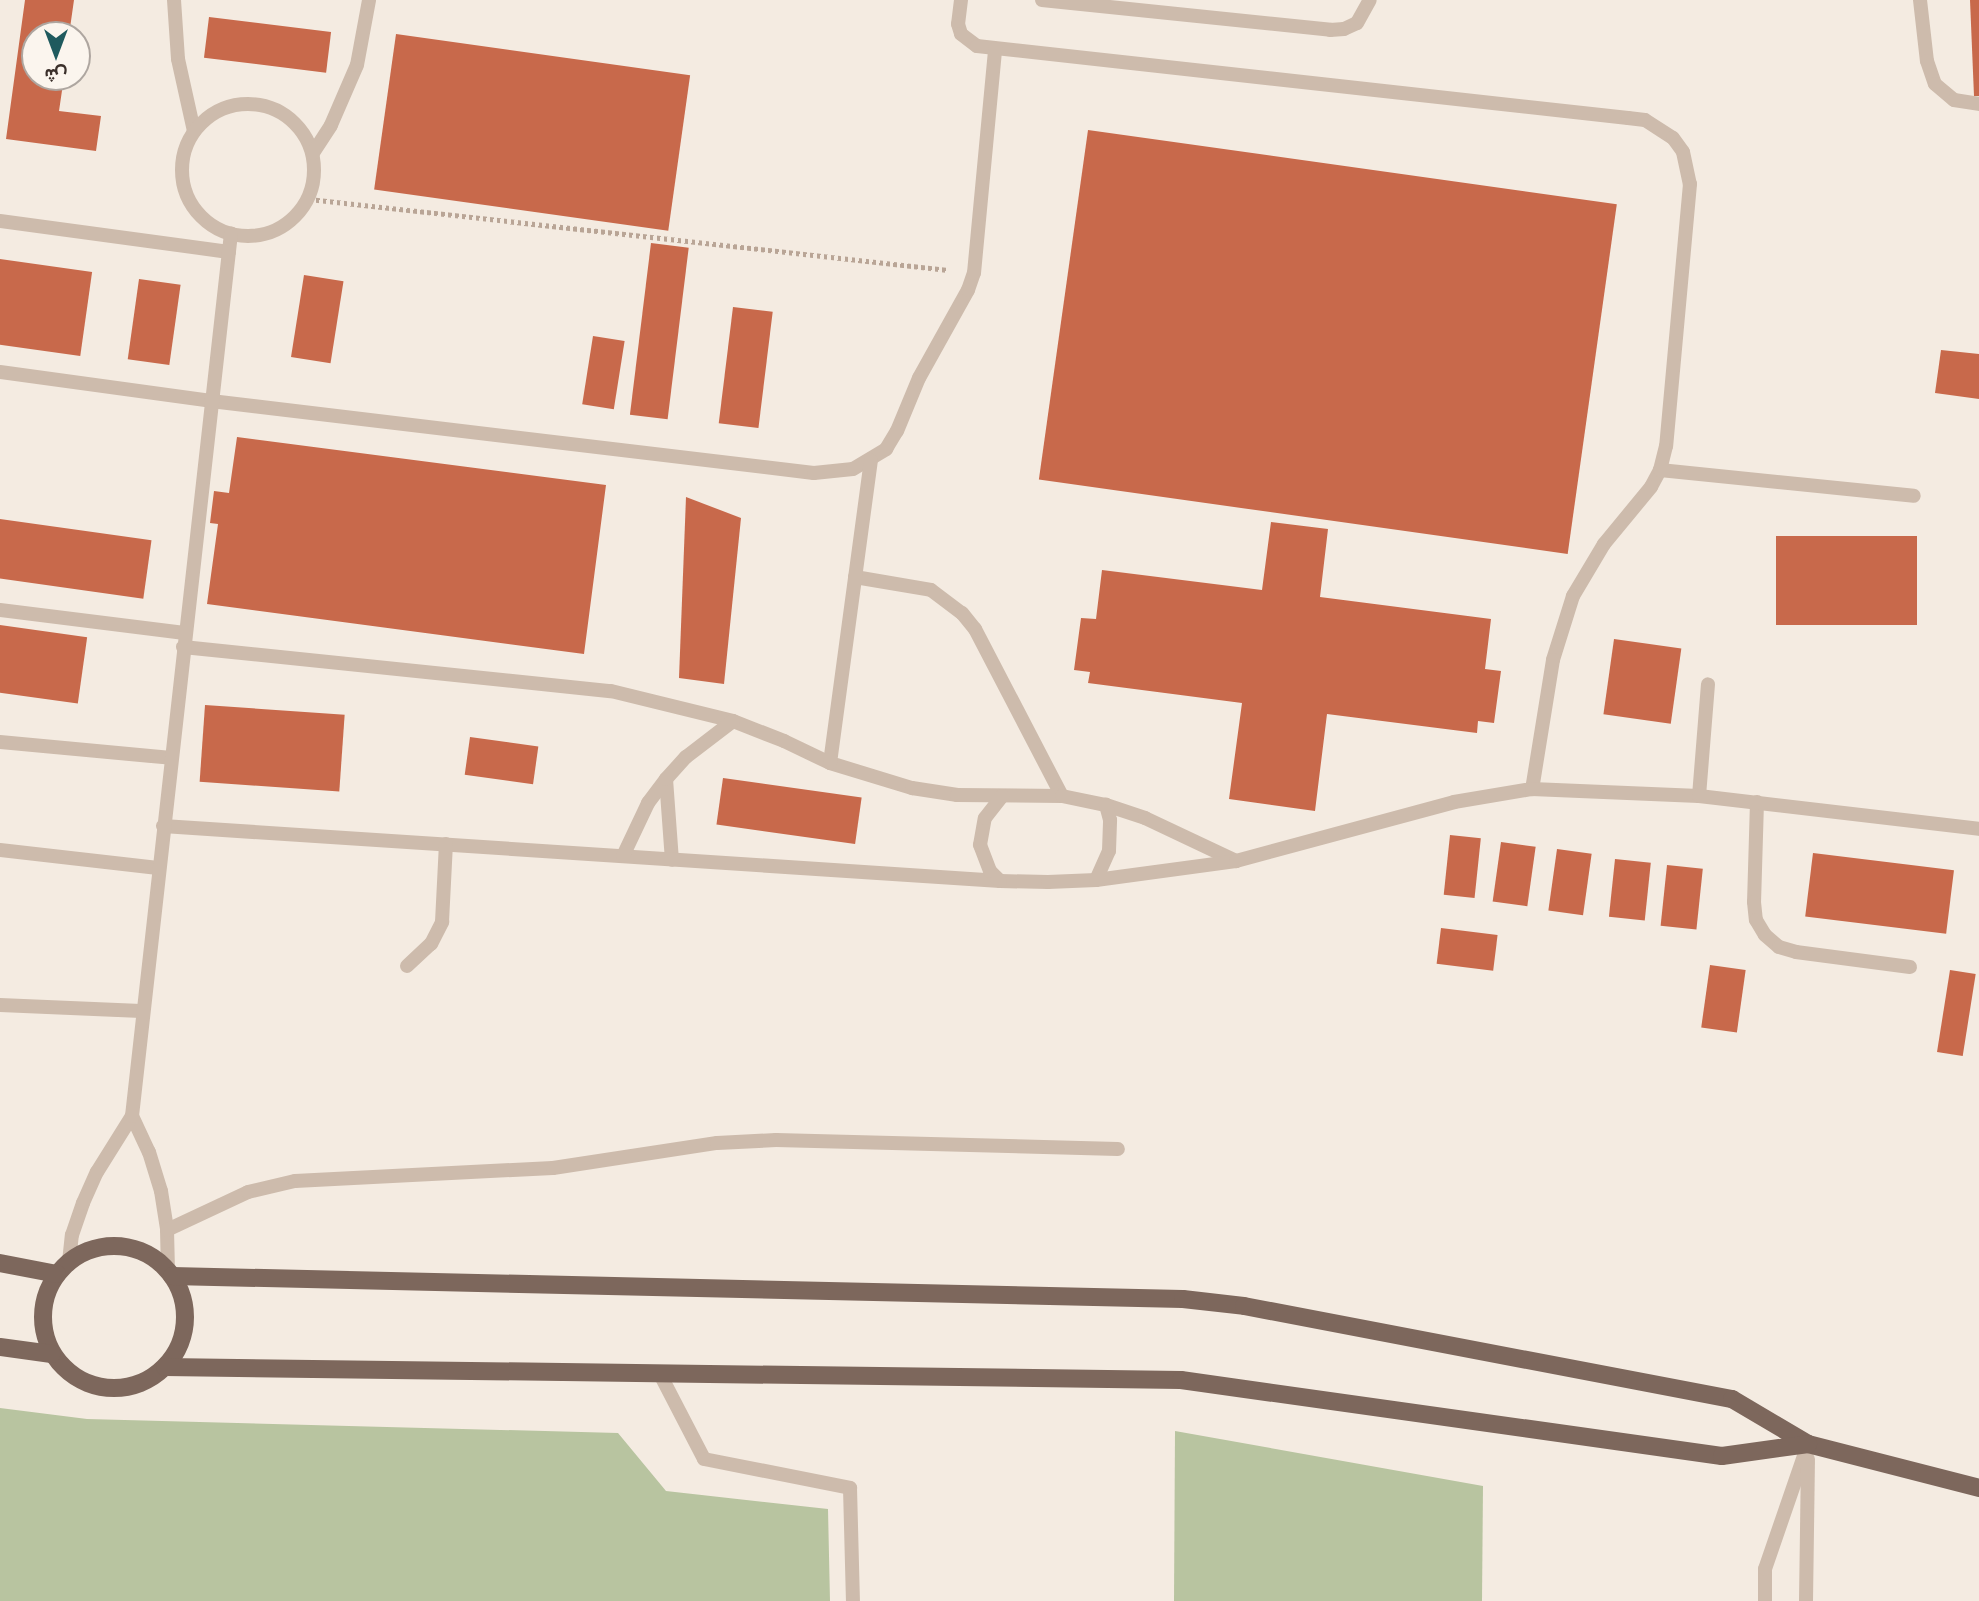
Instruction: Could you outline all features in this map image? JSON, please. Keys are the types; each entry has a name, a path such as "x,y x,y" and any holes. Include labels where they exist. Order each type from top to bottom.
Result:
{"main road":[{"path":"121,1246 147,1254 170,1273 183,1298 185,1323 175,1354 165,1367 141,1383 113,1388 85,1382 72,1375 52,1354 43,1327 42,1313 45,1299 63,1268 93,1248 121,1246"},
{"path":"0,1263 63,1268"},
{"path":"170,1273 1183,1299 1257,1308 1732,1399 1808,1444 1979,1488"},
{"path":"0,1347 52,1354"},
{"path":"165,1367 661,1376 1181,1380 1722,1457 1808,1444"}],"lane":[{"path":"174,0 178,59 194,131"},
{"path":"313,153 331,125 350,85 365,33 369,0"},
{"path":"961,0 958,24 961,34 977,46 1645,120 1660,127 1683,152 1690,184 1666,446 1660,470 1651,487 1604,544 1573,596 1553,660 1532,789"},
{"path":"1042,0 1330,30 1344,29 1357,23 1370,0"},
{"path":"1920,0 1927,61 1936,84 1954,100 1979,104"},
{"path":"0,372 211,401 814,473 853,469 886,449 919,378 963,300 974,273 995,49"},
{"path":"250,103 271,107 290,118 304,133 313,153 315,176 309,198 296,217 277,230 254,236 231,234 211,226 196,211 185,192 181,172 185,150 194,131 209,116 228,106 250,103"},
{"path":"0,221 229,253"},
{"path":"63,1268 83,1203 97,1172 132,1116 141,1011 231,234"},
{"path":"830,763 870,461"},
{"path":"1660,470 1914,496"},
{"path":"855,578 931,590 962,613 975,629 1062,796"},
{"path":"0,610 184,640 611,691 733,721 785,741 830,763 912,788 957,794 1062,796 1106,805 1145,818 1236,861"},
{"path":"1699,796 1708,684"},
{"path":"623,856 648,803 666,779 686,757 733,721"},
{"path":"0,742 171,758"},
{"path":"666,779 672,860"},
{"path":"163,826 1000,881 1096,880 1236,861 1454,802 1532,789 1699,796 1979,829"},
{"path":"1000,881 990,871 980,845 985,818 1002,796"},
{"path":"1757,802 1754,902 1756,920 1765,935 1779,947 1797,952 1910,967"},
{"path":"1096,880 1109,852 1110,820 1106,805"},
{"path":"407,966 431,944 442,922 446,844"},
{"path":"0,850 158,868"},
{"path":"0,1005 141,1011"},
{"path":"132,1116 149,1153 161,1191 170,1273"},
{"path":"167,1230 248,1192 295,1181 539,1169 717,1143 776,1140 1118,1149"},
{"path":"661,1376 704,1460 850,1488 853,1601"},
{"path":"1765,1601 1765,1569 1808,1444"},
{"path":"1805,1601 1808,1444"}],"path":[{"path":"309,198 974,273"}],"green space":[{"path":"0,1408 87,1419 618,1433 666,1491 828,1509 830,1601 0,1601"},
{"path":"1175,1431 1483,1486 1482,1601 1174,1601"}],"building":[{"path":"25,0 74,0 71,21 22,21"},
{"path":"1970,0 1979,0 1979,96 1974,96"},
{"path":"209,17 331,32 326,73 204,58"},
{"path":"21,29 21,91 62,91 59,111 101,116 96,151 6,139"},
{"path":"396,34 690,75 668,231 374,189"},
{"path":"1088,130 1617,204 1568,554 1039,480"},
{"path":"651,243 689,248 668,419 630,415"},
{"path":"0,259 92,272 80,356 0,345"},
{"path":"304,275 344,281 331,363 291,357"},
{"path":"139,279 181,285 169,365 128,359"},
{"path":"733,307 773,312 758,428 719,423"},
{"path":"593,336 625,341 614,409 582,404"},
{"path":"1941,350 1979,354 1979,399 1935,393"},
{"path":"237,437 606,485 584,654 207,604 218,524 210,523 214,491 229,493"},
{"path":"686,497 741,518 724,684 679,678"},
{"path":"0,519 152,540 143,599 0,579"},
{"path":"1271,522 1328,529 1320,597 1491,619 1485,669 1501,671 1494,723 1478,721 1477,733 1327,714 1315,811 1229,799 1242,703 1088,683 1090,672 1074,670 1081,618 1096,619 1102,570 1262,590"},
{"path":"1776,536 1917,536 1917,625 1776,625"},
{"path":"0,625 87,637 78,704 0,693"},
{"path":"1614,639 1681,648 1671,724 1603,714"},
{"path":"205,705 345,715 339,792 200,782"},
{"path":"470,737 538,747 533,784 465,775"},
{"path":"723,778 862,797 855,844 716,825"},
{"path":"1450,835 1481,838 1475,898 1444,895"},
{"path":"1501,842 1536,847 1527,906 1493,901"},
{"path":"1557,849 1592,854 1583,915 1548,910"},
{"path":"1813,853 1954,870 1946,934 1805,917"},
{"path":"1615,859 1651,863 1645,920 1609,917"},
{"path":"1667,865 1703,869 1696,929 1661,926"},
{"path":"1441,928 1498,935 1493,971 1437,964"},
{"path":"1710,965 1746,970 1737,1032 1701,1027"},
{"path":"1950,970 1976,974 1963,1056 1937,1052"}]}
